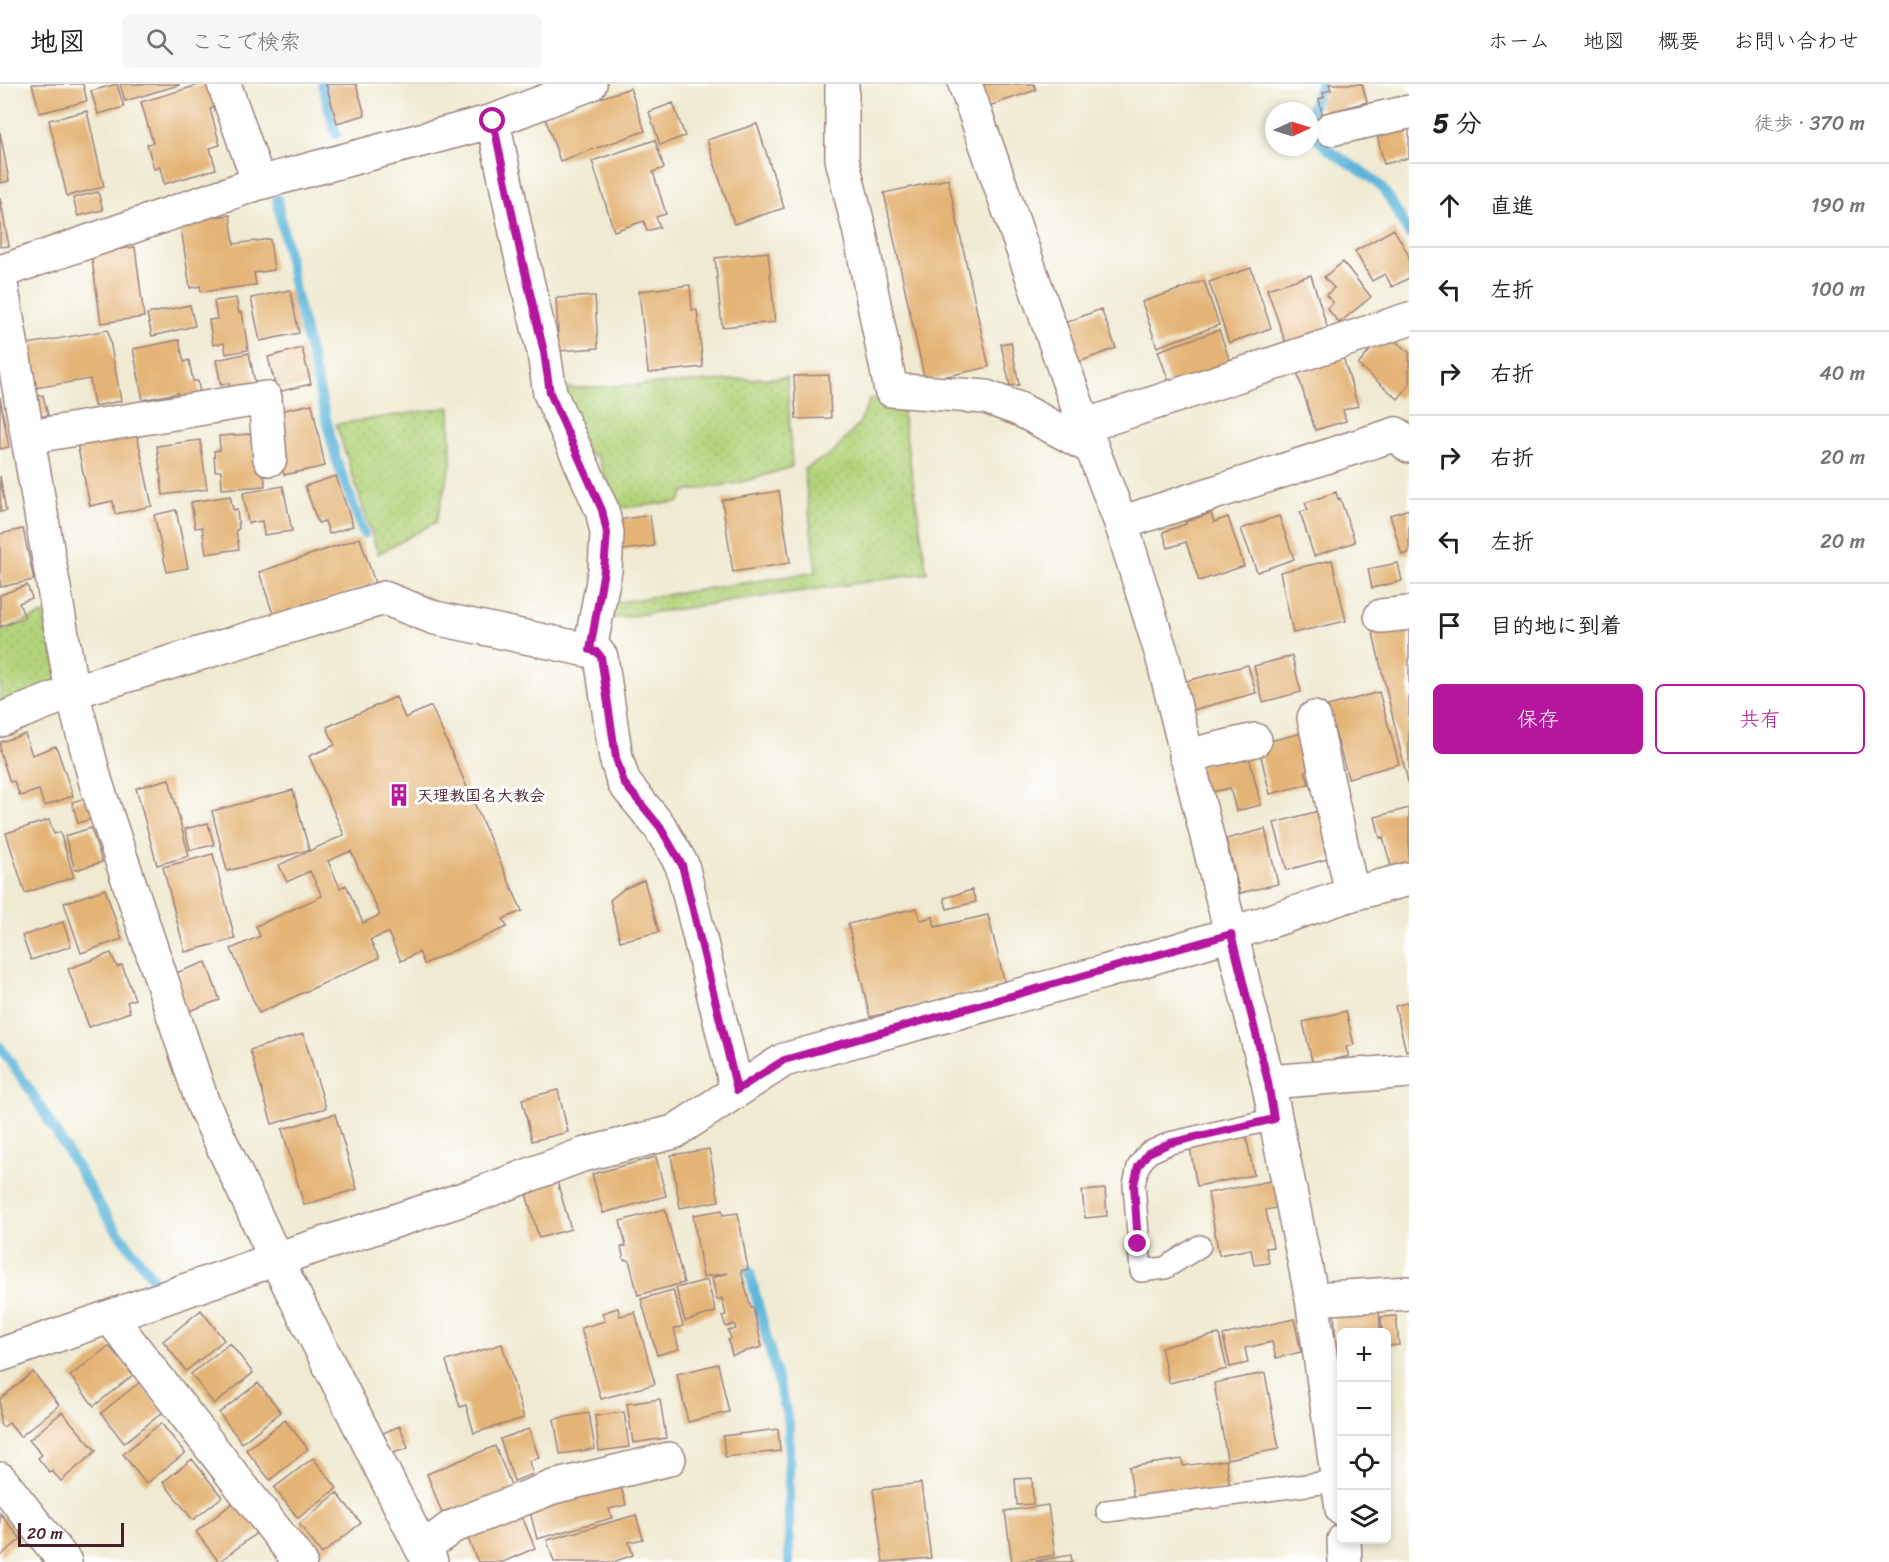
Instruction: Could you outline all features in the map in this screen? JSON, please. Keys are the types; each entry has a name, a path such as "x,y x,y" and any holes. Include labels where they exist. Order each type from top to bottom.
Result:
{"street":[{"path":"224,84 259,183"},
{"path":"0,272 259,183 493,121 590,84"},
{"path":"842,84 842,159 860,233 891,390 986,397 1088,437 1409,319"},
{"path":"965,84 1120,523 1162,655 1268,1082 1312,1299 1338,1490"},
{"path":"1331,129 1409,112"},
{"path":"493,121 544,352 550,393 602,510 607,533 604,570 590,650"},
{"path":"0,279 72,692 96,783 203,1104 276,1259 427,1556 452,1527 553,1487 669,1459"},
{"path":"28,437 264,385 270,459"},
{"path":"1120,523 1405,432"},
{"path":"0,720 72,692 384,598 435,618 597,652 601,657 616,758 624,783 660,827 682,865 737,1090"},
{"path":"1314,718 1352,894"},
{"path":"1186,756 1255,740"},
{"path":"0,1355 276,1259 479,1194 582,1155 674,1132 784,1060 1081,978 1231,934 1352,894 1409,879"},
{"path":"1268,1082 1409,1071"},
{"path":"1312,1299 1409,1293"},
{"path":"110,1317 300,1562"},
{"path":"0,1479 65,1562"},
{"path":"1344,1544 1345,1562"}],"lane":[{"path":"1200,1246 1165,1268 1141,1271 1134,1185 1138,1167 1148,1153 1170,1143 1274,1119"},
{"path":"1107,1511 1337,1495"}],"green space":[{"path":"787,377 792,467 742,482 684,492 679,502 618,508 597,456 589,455 561,389"},
{"path":"870,399 901,403 927,573 609,619 613,603 816,572 804,469 833,453 859,424"},
{"path":"450,407 451,464 436,522 378,554 336,424"},
{"path":"43,614 59,679 0,709 0,631"}],"building":[{"path":"32,84 83,84 87,101 40,113"},
{"path":"117,84 124,107 98,114 91,91"},
{"path":"120,84 179,84 179,85 125,101"},
{"path":"202,84 219,84 225,105 210,109 220,145 210,148 216,169 164,184 160,167 154,169 147,144 153,143 141,102"},
{"path":"326,84 356,84 365,115 337,123"},
{"path":"975,84 1034,84 1036,90 983,108"},
{"path":"1329,84 1362,84 1367,102 1322,114 1319,99 1324,97 1323,92 1331,90"},
{"path":"630,88 645,131 560,161 545,117"},
{"path":"673,103 685,136 660,145 649,112"},
{"path":"87,111 104,187 67,196 49,120"},
{"path":"1409,123 1409,158 1384,164 1376,130"},
{"path":"757,124 784,208 734,224 707,140"},
{"path":"0,132 9,181 0,183"},
{"path":"655,140 664,168 653,172 666,214 656,217 660,227 647,231 644,221 614,231 592,161"},
{"path":"948,179 989,367 925,381 884,193"},
{"path":"98,192 103,210 78,216 73,198"},
{"path":"0,198 9,246 0,247"},
{"path":"230,215 234,244 270,239 274,270 254,273 256,285 201,292 200,286 190,288 180,221"},
{"path":"1394,229 1409,256 1409,278 1392,287 1385,274 1372,281 1355,251"},
{"path":"135,247 144,317 101,323 91,253"},
{"path":"768,252 775,322 722,327 715,258"},
{"path":"1343,262 1371,297 1339,323 1327,308 1333,303 1326,295 1334,288 1324,277"},
{"path":"1251,268 1271,328 1229,343 1209,282"},
{"path":"1311,275 1329,333 1287,347 1267,289"},
{"path":"1204,281 1219,325 1157,347 1142,302"},
{"path":"690,285 692,310 697,310 703,367 648,373 639,291"},
{"path":"290,290 299,333 260,341 251,298"},
{"path":"595,296 598,348 559,351 556,298"},
{"path":"236,298 239,313 242,312 248,350 226,354 224,343 213,345 209,320 217,319 214,301"},
{"path":"190,305 195,326 152,336 147,314"},
{"path":"1101,309 1116,348 1076,363 1062,324"},
{"path":"108,330 121,401 94,406 90,379 35,388 27,344"},
{"path":"1219,330 1234,372 1173,393 1158,351"},
{"path":"1390,337 1409,352 1409,386 1398,399 1358,365 1376,343 1382,347"},
{"path":"179,340 184,362 189,360 193,381 198,381 201,401 180,405 178,393 143,400 133,349"},
{"path":"1011,342 1019,385 1010,386 1001,344"},
{"path":"302,348 311,384 277,392 268,357"},
{"path":"249,353 256,388 231,393 229,383 221,385 216,360"},
{"path":"1343,357 1358,406 1343,410 1346,421 1315,430 1297,372"},
{"path":"829,375 831,418 796,419 794,376"},
{"path":"43,395 48,415 36,418 32,397"},
{"path":"0,397 9,447 0,449"},
{"path":"312,404 325,466 284,475 275,412"},
{"path":"136,430 152,506 115,514 113,501 90,506 77,443"},
{"path":"251,434 252,448 263,447 265,486 222,489 221,471 215,471 214,451 220,450 219,436"},
{"path":"200,440 207,489 163,495 157,446"},
{"path":"0,476 6,511 0,512"},
{"path":"336,476 353,526 329,534 325,521 318,523 305,486"},
{"path":"283,486 292,531 264,535 262,521 248,523 243,493"},
{"path":"779,491 790,563 733,572 722,500"},
{"path":"1336,492 1355,542 1314,556 1300,512 1308,510 1305,503"},
{"path":"230,496 233,510 237,509 239,529 236,530 239,549 206,554 202,527 195,528 191,502"},
{"path":"1409,509 1409,553 1402,555 1390,515"},
{"path":"176,510 188,568 167,572 154,515"},
{"path":"1211,513 1214,522 1228,517 1244,566 1199,581 1186,542 1168,548 1163,532"},
{"path":"650,515 654,546 623,550 618,520"},
{"path":"1279,516 1294,559 1257,572 1241,529"},
{"path":"23,529 34,580 0,587 0,534"},
{"path":"360,538 375,583 274,617 259,572"},
{"path":"1332,560 1346,621 1293,633 1280,572"},
{"path":"1398,563 1402,581 1372,588 1368,569"},
{"path":"27,585 32,598 19,603 25,618 0,627 0,595"},
{"path":"1409,622 1409,782 1408,782 1371,625"},
{"path":"1292,656 1301,692 1263,702 1254,666"},
{"path":"1248,665 1256,693 1193,710 1186,681"},
{"path":"1379,692 1399,764 1348,778 1328,706"},
{"name":"天理教国名大教会","path":"396,697 405,718 431,706 522,911 503,919 507,927 424,964 419,952 401,961 388,933 370,940 379,958 259,1013 231,949 260,936 256,926 322,896 310,871 287,882 279,865 344,835 309,756 335,745 327,727","holes":["351,851 380,915 363,923 346,885 340,888 328,861"]},
{"path":"1310,731 1319,767 1305,771 1309,784 1270,794 1258,744"},
{"path":"25,734 32,755 56,746 73,796 44,806 39,790 20,796 14,781 10,782 0,752 0,742"},
{"path":"1248,753 1261,805 1236,811 1230,788 1199,795 1192,766"},
{"path":"169,779 189,856 157,865 136,788"},
{"path":"293,790 309,850 227,871 212,811"},
{"path":"89,797 95,818 78,823 72,802"},
{"path":"1409,808 1409,865 1392,870 1375,817"},
{"path":"1326,809 1338,856 1287,870 1274,823"},
{"path":"49,820 54,834 60,832 74,877 25,893 6,833"},
{"path":"208,823 214,845 190,850 185,829"},
{"path":"91,828 102,862 75,870 65,836"},
{"path":"1265,829 1278,884 1240,893 1226,839"},
{"path":"213,854 235,939 185,952 163,867"},
{"path":"644,880 659,932 620,941 610,900 624,889"},
{"path":"105,889 122,939 81,953 64,903"},
{"path":"972,890 976,902 947,909 944,898"},
{"path":"917,908 920,920 933,917 935,927 988,915 1005,984 870,1017 848,924"},
{"path":"63,922 71,946 31,960 22,936"},
{"path":"111,953 117,967 122,965 135,999 127,1002 130,1012 89,1027 68,969"},
{"path":"206,962 220,1000 186,1012 173,974"},
{"path":"1409,1002 1409,1050 1406,1051 1395,1006"},
{"path":"1346,1011 1354,1045 1346,1047 1349,1056 1313,1065 1303,1022"},
{"path":"303,1034 326,1108 272,1124 250,1050"},
{"path":"558,1090 568,1132 532,1141 522,1099"},
{"path":"335,1114 357,1189 304,1205 282,1129"},
{"path":"1245,1131 1254,1175 1197,1186 1189,1142"},
{"path":"709,1149 719,1201 680,1208 671,1155"},
{"path":"656,1157 666,1196 603,1213 592,1174"},
{"path":"556,1178 571,1229 539,1238 524,1187"},
{"path":"1276,1180 1281,1207 1266,1210 1273,1247 1266,1248 1269,1263 1254,1265 1251,1249 1219,1255 1208,1193"},
{"path":"1105,1189 1107,1216 1085,1218 1082,1191"},
{"path":"665,1209 684,1283 638,1295 629,1260 624,1260 621,1247 626,1246 620,1221"},
{"path":"722,1210 723,1215 738,1213 748,1269 741,1271 751,1308 753,1307 762,1347 732,1355 728,1340 731,1338 728,1331 736,1329 734,1324 726,1327 722,1316 726,1315 722,1298 717,1300 712,1278 728,1273 703,1277 693,1215"},
{"path":"707,1280 716,1312 685,1321 676,1288"},
{"path":"673,1290 683,1326 674,1329 679,1349 657,1355 641,1299"},
{"path":"1379,1305 1380,1328 1337,1328 1337,1366 1332,1366 1330,1346 1336,1346 1334,1307"},
{"path":"618,1308 620,1316 635,1312 655,1384 601,1399 581,1328 605,1321 602,1313"},
{"path":"201,1310 224,1340 186,1371 163,1341"},
{"path":"1396,1316 1399,1345 1391,1346 1391,1328 1382,1328 1381,1317"},
{"path":"1294,1319 1301,1352 1276,1358 1272,1342 1245,1348 1248,1363 1230,1367 1223,1335"},
{"path":"1219,1334 1227,1369 1169,1383 1161,1347"},
{"path":"230,1343 253,1373 214,1404 191,1374"},
{"path":"502,1344 524,1418 474,1433 466,1405 460,1407 446,1361"},
{"path":"109,1346 133,1375 94,1406 70,1376"},
{"path":"718,1364 729,1412 688,1422 677,1374"},
{"path":"33,1372 59,1405 20,1437 9,1423 3,1427 0,1424 0,1399"},
{"path":"1265,1373 1279,1449 1227,1459 1214,1383"},
{"path":"140,1382 163,1412 124,1443 101,1413"},
{"path":"258,1383 281,1412 242,1443 219,1413"},
{"path":"660,1399 666,1438 633,1443 627,1404"},
{"path":"62,1412 96,1451 61,1481 52,1471 50,1473 38,1458 42,1455 29,1440"},
{"path":"624,1412 629,1447 599,1451 595,1416"},
{"path":"589,1413 595,1449 560,1454 554,1419"},
{"path":"285,1420 308,1449 270,1480 246,1450"},
{"path":"161,1423 185,1453 146,1484 123,1454"},
{"path":"400,1426 408,1448 391,1454 383,1433"},
{"path":"529,1429 539,1458 529,1461 533,1474 514,1481 500,1439"},
{"path":"778,1429 780,1451 725,1457 723,1436"},
{"path":"495,1446 514,1492 445,1521 427,1474"},
{"path":"313,1458 337,1488 298,1518 274,1488"},
{"path":"192,1459 222,1497 193,1520 163,1482"},
{"path":"1182,1459 1183,1466 1226,1460 1230,1488 1134,1501 1129,1467"},
{"path":"1032,1478 1033,1504 1017,1505 1015,1479"},
{"path":"620,1483 626,1505 609,1509 612,1518 537,1539 529,1508"},
{"path":"921,1483 931,1558 883,1562 873,1489"},
{"path":"337,1493 361,1523 322,1554 299,1524"},
{"path":"235,1501 259,1531 219,1562 196,1532"},
{"path":"1048,1505 1055,1555 1012,1562 1005,1511"},
{"path":"519,1509 535,1548 503,1562 478,1562 465,1532"},
{"path":"0,1513 21,1539 0,1556"},
{"path":"636,1515 643,1539 629,1542 633,1555 613,1562 554,1562 547,1540"},
{"path":"1071,1555 1072,1562 1036,1562 1036,1561"}],"waterway":[{"path":"322,84 336,134"},
{"path":"1314,102 1321,84"},
{"path":"1319,140 1330,151 1376,182 1390,200 1409,234"},
{"path":"277,199 295,291 336,459 364,534"},
{"path":"0,1047 32,1093 109,1220 158,1285"},
{"path":"749,1270 789,1423 789,1562"}],"place":[{"name":"天理教国名大教会","path":"399,795"}],"route":[{"path":"493,121 544,352 550,393 602,510 607,533 604,570 590,650 597,652 601,657 616,758 624,783 660,827 682,865 737,1090 784,1060 1104,972 1231,934 1268,1082 1274,1119 1170,1143 1148,1153 1138,1167 1134,1185 1138,1244"}]}
